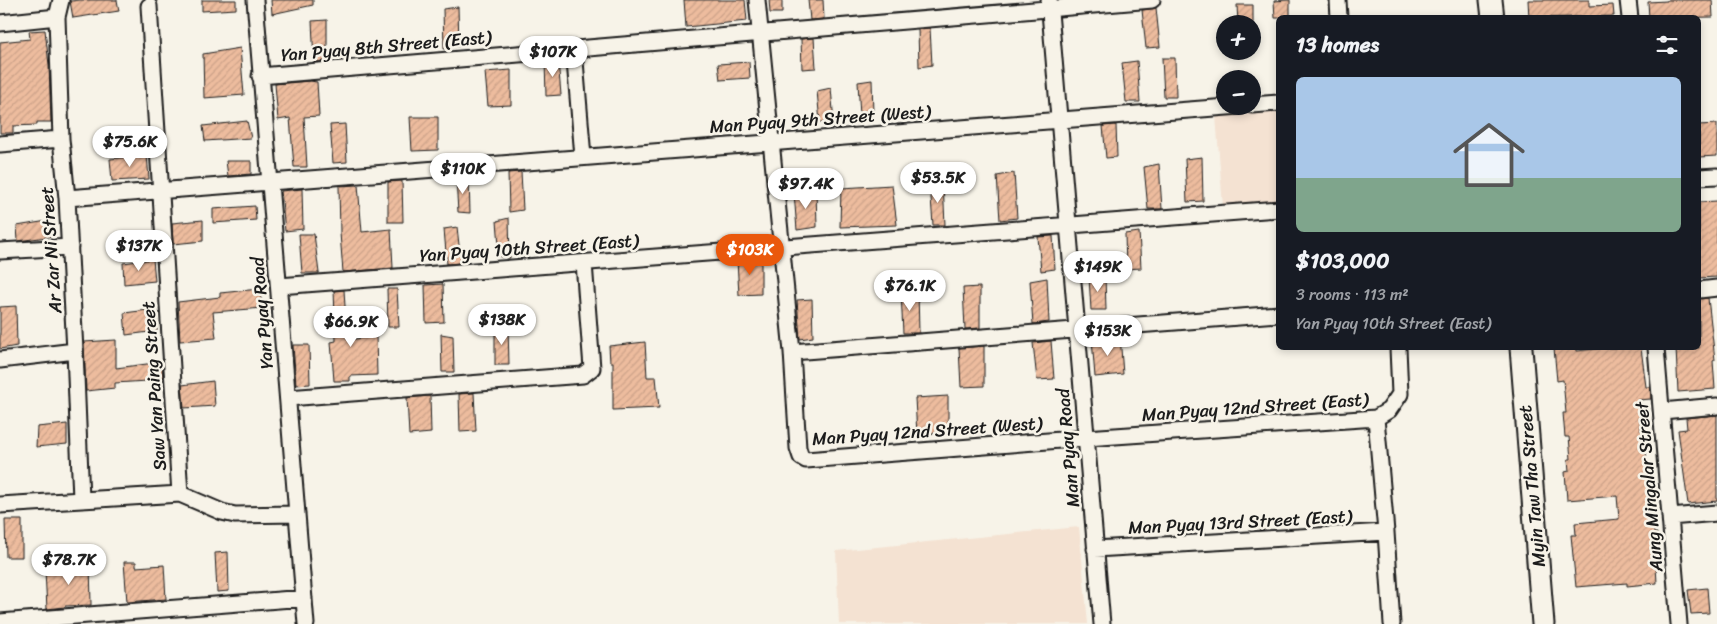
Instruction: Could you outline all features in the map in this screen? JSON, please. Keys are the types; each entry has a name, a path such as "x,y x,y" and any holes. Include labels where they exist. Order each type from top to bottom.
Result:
{"main road":[{"path":"1491,0 1493,15"},
{"name":"Myin Taw Tha Street","path":"1521,350 1544,624"}],"street":[{"name":"Ar Zar Ni Street","path":"61,0 57,17 61,139 70,247 81,499"},
{"name":"Yan Pyay Road","path":"255,0 306,624"},
{"path":"756,0 792,352 1276,314"},
{"name":"Yan Pyay 8th Street (East)","path":"260,76 760,33 1050,4 1152,0"},
{"path":"1338,0 1339,15"},
{"path":"1628,0 1630,15"},
{"name":"Man Pyay Road","path":"1050,4 1102,624"},
{"name":"Saw Yan Paing Street","path":"149,6 180,494"},
{"path":"0,23 57,17"},
{"path":"574,49 583,157"},
{"path":"1261,104 1276,103"},
{"name":"Man Pyay 9th Street (West)","path":"67,198 1216,108"},
{"path":"0,144 61,139"},
{"path":"1701,177 1717,176"},
{"name":"Yan Pyay 10th Street (East)","path":"279,286 1276,209"},
{"path":"0,251 70,247"},
{"path":"288,398 582,375 592,368 584,263"},
{"path":"1701,290 1717,288"},
{"name":"Man Pyay 12nd Street (East)","path":"1086,438 1376,418 1390,410 1400,394 1398,350"},
{"name":"Aung Mingalar Street","path":"1656,350 1679,624"},
{"path":"0,360 75,351"},
{"name":"Man Pyay 12nd Street (West)","path":"792,352 798,448 802,457 806,460 1086,438"},
{"path":"1662,411 1717,406"},
{"path":"1376,418 1392,624"},
{"path":"0,505 180,494 222,512 235,515 297,514"},
{"path":"1670,517 1717,513"},
{"name":"Man Pyay 13rd Street (East)","path":"1095,549 1386,532"},
{"path":"0,622 304,598"}],"shaded area":[{"path":"1276,111 1276,202 1223,207 1216,116 1261,115 1261,112"},
{"path":"1079,527 1088,624 839,624 836,551"}],"building":[{"path":"117,0 119,11 73,18 70,1"},
{"path":"202,0 236,0 236,9 202,11"},
{"path":"271,0 313,0 313,5 272,14"},
{"path":"684,0 745,0 747,21 686,27"},
{"path":"769,0 782,0 782,13 770,13"},
{"path":"808,0 823,0 824,19 810,20"},
{"path":"1290,0 1290,15 1276,15 1275,18 1274,1"},
{"path":"1528,0 1589,0 1589,6 1613,5 1614,15 1529,15"},
{"path":"1712,0 1713,17 1701,17 1701,15 1649,15 1648,2"},
{"path":"1237,5 1253,5 1253,15 1238,15"},
{"path":"458,7 459,46 444,49 443,9"},
{"path":"1156,8 1160,47 1146,48 1142,10"},
{"path":"327,20 327,61 314,62 312,21"},
{"path":"930,28 932,65 919,67 918,29"},
{"path":"45,30 49,65 51,122 37,122 37,125 13,126 13,133 0,133 0,42 30,39 29,31"},
{"path":"814,38 816,68 802,69 801,39"},
{"path":"240,48 244,95 204,98 203,54"},
{"path":"1162,58 1175,58 1176,97 1164,97"},
{"path":"558,60 561,95 546,96 545,61"},
{"path":"1137,61 1140,102 1126,102 1122,63"},
{"path":"749,62 750,78 720,80 718,64"},
{"path":"511,70 511,105 488,106 485,72"},
{"path":"872,80 873,114 860,116 858,82"},
{"path":"317,82 319,116 304,117 307,167 294,167 290,118 278,120 275,84"},
{"path":"831,88 834,122 820,122 817,91"},
{"path":"410,117 438,117 438,150 412,151"},
{"path":"247,121 251,138 205,141 203,126"},
{"path":"345,124 347,162 333,163 330,125"},
{"path":"1717,124 1717,156 1701,157 1701,125"},
{"path":"1116,125 1117,157 1106,158 1103,126"},
{"path":"147,155 149,179 112,181 110,159"},
{"path":"1202,157 1203,201 1187,202 1185,159"},
{"path":"226,161 251,161 251,174 228,176"},
{"path":"1159,164 1162,209 1148,209 1144,167"},
{"path":"521,172 523,210 509,212 508,173"},
{"path":"1014,173 1017,218 1000,220 997,176"},
{"path":"469,177 470,213 458,212 456,179"},
{"path":"402,181 403,222 388,222 388,182"},
{"path":"943,183 945,225 933,225 930,184"},
{"path":"358,185 362,232 391,229 393,268 343,272 339,186"},
{"path":"892,185 897,225 840,227 841,188"},
{"path":"302,189 303,229 285,231 281,191"},
{"path":"816,190 817,227 797,230 794,193"},
{"path":"1717,201 1717,277 1701,278 1701,202"},
{"path":"255,206 256,220 213,223 213,209"},
{"path":"509,218 510,258 500,257 497,221"},
{"path":"53,220 54,236 18,241 17,226"},
{"path":"203,220 203,241 173,244 172,223"},
{"path":"457,227 461,263 447,264 444,229"},
{"path":"1139,232 1141,268 1126,269 1125,234"},
{"path":"299,234 314,234 319,273 302,273"},
{"path":"1053,236 1055,269 1041,271 1038,237"},
{"path":"761,258 761,294 739,295 737,260"},
{"path":"153,259 155,281 124,284 123,263"},
{"path":"1105,276 1106,310 1091,310 1089,277"},
{"path":"1047,278 1049,322 1033,324 1030,281"},
{"path":"443,284 444,322 426,323 425,285"},
{"path":"980,287 980,328 965,329 963,288"},
{"path":"259,289 263,308 213,312 216,338 180,341 178,302 220,297 220,293"},
{"path":"387,289 397,289 399,327 388,327"},
{"path":"344,290 347,339 376,336 377,375 350,376 350,381 334,381 331,342 336,341 334,291"},
{"path":"918,290 919,333 903,333 901,292"},
{"path":"1708,298 1715,360 1713,361 1715,389 1678,392 1676,350 1701,350 1701,299"},
{"path":"812,299 813,337 800,339 797,300"},
{"path":"16,306 17,346 0,349 0,307"},
{"path":"156,309 157,331 126,335 124,313"},
{"path":"508,326 509,365 495,365 495,327"},
{"path":"441,334 453,336 454,372 442,372"},
{"path":"1120,336 1123,374 1095,377 1092,339"},
{"path":"116,340 116,368 162,362 163,380 115,383 115,388 86,391 84,342"},
{"path":"1051,341 1054,379 1037,380 1033,343"},
{"path":"645,342 647,377 656,377 659,408 613,410 613,362 610,362 609,346"},
{"path":"293,345 309,345 310,384 296,385"},
{"path":"984,346 984,386 961,387 959,348"},
{"path":"1554,350 1641,350 1646,387 1650,387 1651,399 1638,400 1641,431 1648,430 1652,452 1646,452 1654,533 1657,533 1661,566 1656,566 1657,583 1627,586 1627,583 1576,587 1571,535 1576,535 1575,523 1619,519 1617,496 1567,500 1565,472 1569,471 1568,459 1571,459 1569,437 1565,437 1563,413 1566,413 1563,380 1557,381"},
{"path":"213,381 215,406 184,408 182,385"},
{"path":"474,393 476,431 460,432 459,394"},
{"path":"430,396 431,433 409,435 407,398"},
{"path":"948,396 948,432 917,435 915,398"},
{"path":"1717,415 1717,501 1688,504 1678,430 1687,429 1686,418"},
{"path":"67,424 67,444 36,447 37,427"},
{"path":"5,520 22,520 22,557 6,557"},
{"path":"228,552 229,591 217,592 215,553"},
{"path":"77,560 90,561 91,605 47,609 45,570 77,566"},
{"path":"124,562 136,562 136,567 164,565 166,599 127,602"},
{"path":"1707,588 1709,613 1691,614 1688,590"}]}
